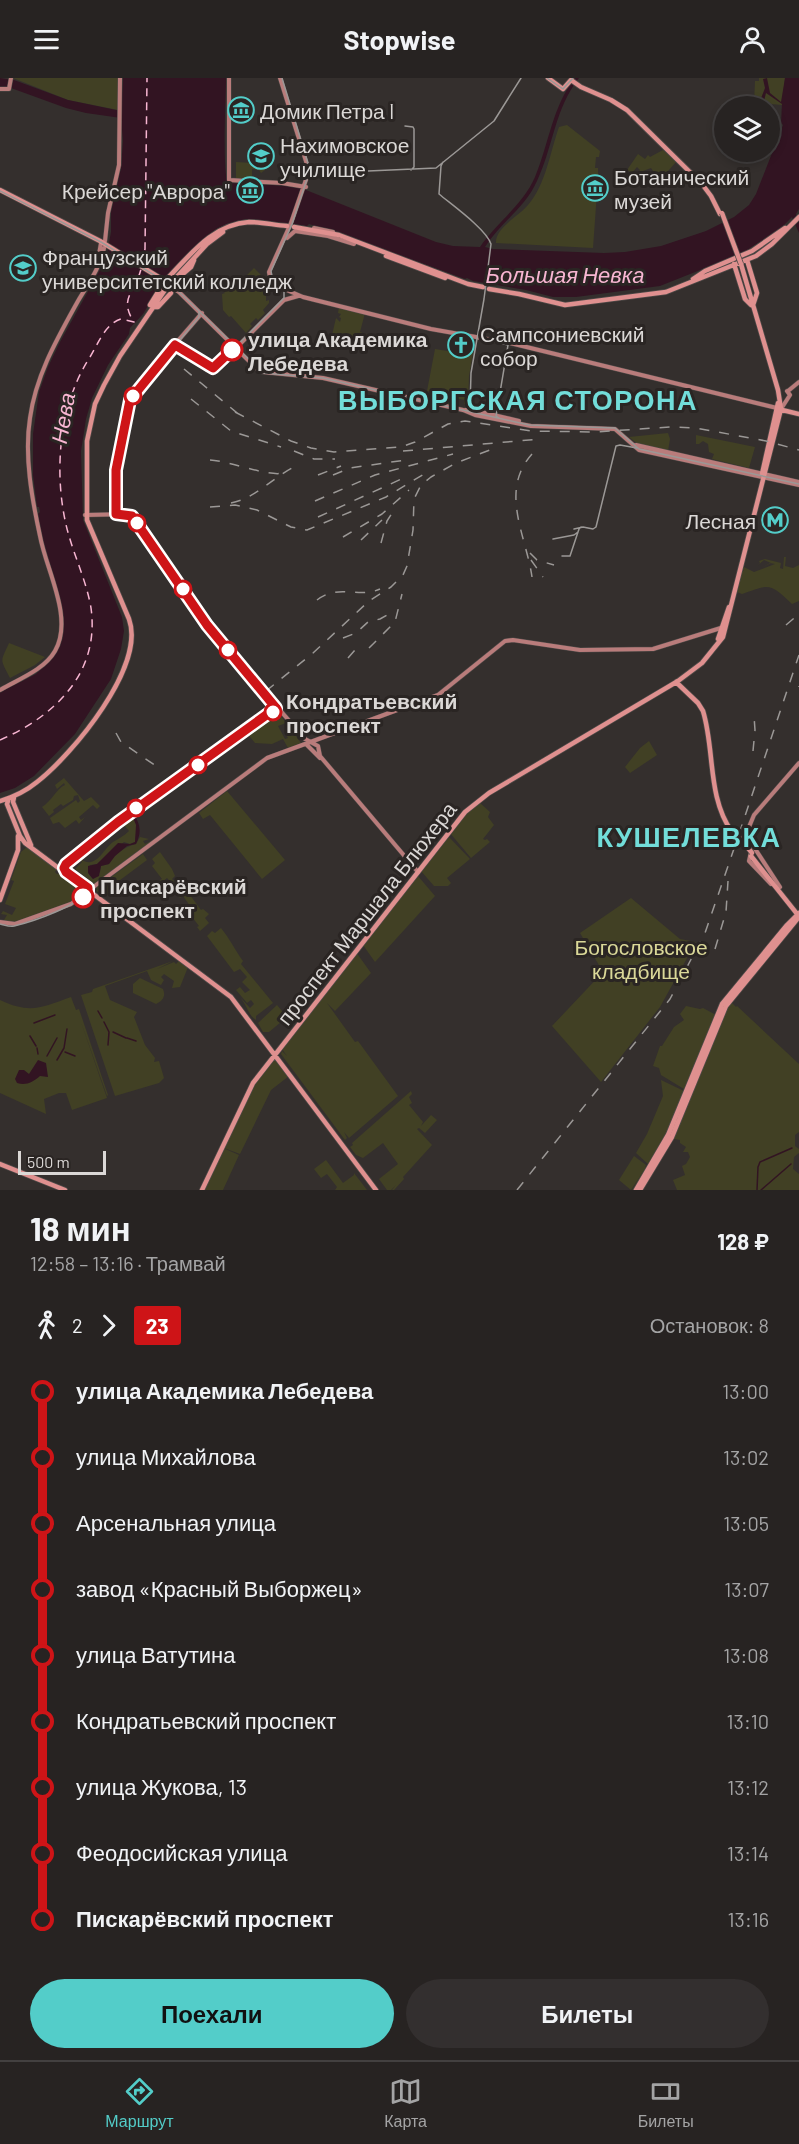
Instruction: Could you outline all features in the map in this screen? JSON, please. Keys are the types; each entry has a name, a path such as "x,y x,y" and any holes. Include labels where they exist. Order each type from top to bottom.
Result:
{"main road":[{"path":"0,688 46,659 56,644 60,629 59,613 37,534 27,424 34,390 51,347 91,279 104,244 107,243 109,216 120,165 121,78"},
{"path":"230,78 231,181 273,180 306,187"},
{"path":"270,274 291,226 311,169 281,78"},
{"path":"548,78 563,89 573,81 627,110 702,184 713,199 721,213 752,305 777,390 780,409"},
{"path":"0,89 9,88 11,79"},
{"path":"104,244 103,239 119,165 120,118"},
{"path":"1,192 104,244 168,284 261,371 266,373 323,378 463,410 475,415 531,426 616,427 638,447 799,484"},
{"path":"486,288 528,294 558,302 665,291 690,282 705,271 750,252 797,218"},
{"path":"0,800 11,799 46,774 81,737 120,678 131,646 130,624 86,515 85,441 94,399 116,357 149,308 201,243 217,230 238,222 256,220 291,226 354,242 446,277 486,288 527,295 556,304 584,303 666,292 747,260 768,248 797,218"},
{"path":"201,243 222,229 248,222 291,226"},
{"path":"168,284 188,267 199,252 215,237 237,226 291,226"},
{"path":"270,274 291,226"},
{"path":"168,284 206,242 222,229"},
{"path":"287,238 295,231 354,242"},
{"path":"734,259 738,265"},
{"path":"747,260 757,293 752,305"},
{"path":"270,274 284,289 306,297"},
{"path":"86,515 87,441 96,400 116,362 155,303 155,307 159,306 171,292 168,284"},
{"path":"284,289 306,297 429,328 510,343 799,414"},
{"path":"282,300 284,289"},
{"path":"748,296 754,296 757,293"},
{"path":"178,345 212,371 282,300 299,296"},
{"path":"163,359 178,345 202,314"},
{"path":"116,515 115,470 130,401 163,359 178,345"},
{"path":"780,409 788,393 799,382"},
{"path":"777,390 788,393"},
{"name":"проспект Маршала Блюхера","path":"201,1190 252,1082 463,810 478,797 677,681 697,667 712,652 723,637 780,409"},
{"path":"86,515 131,515 207,626 317,751 417,871"},
{"path":"0,923 15,924 74,906 90,890 268,758 438,695 506,640 574,651 653,650 725,627"},
{"path":"638,1190 671,1139 724,1001 799,914 733,830 720,803 705,710 698,700 677,681"},
{"path":"308,742 360,722"},
{"path":"317,751 320,739"},
{"path":"773,880 749,832 753,818 799,763"},
{"path":"0,906 19,850 11,799"},
{"path":"0,900 19,850 26,844 26,835 11,799"},
{"path":"16,828 26,844 228,994 275,1052 378,1190"},
{"path":"755,847 749,861 773,880"},
{"path":"0,1165 58,1190"},
{"path":"0,1165 65,1190"}],"green space":[{"path":"13,78 118,78 118,110 68,100"},
{"path":"759,78 785,78 782,105 780,105 780,96 754,96 755,81 759,81"},
{"path":"567,125 600,151 599,157 596,157 595,168 598,168 598,178 593,248 496,243 503,227 534,197 543,178 559,127"},
{"path":"663,150 676,162 662,178 657,175 660,179 655,185 651,178 653,171 651,168 643,171 641,175 637,167 632,173 627,170 638,154 645,159 648,155 650,157"},
{"path":"254,154 267,154 265,155 267,156 265,170 261,173 259,170 252,169 252,178 236,178 236,162 253,164 257,156"},
{"path":"254,268 262,276 259,279 263,277 263,282 269,288 269,291 266,291 266,301 269,300 269,303 263,310 265,313 250,324 252,326 246,333 223,310 222,294 228,286 232,289 234,287 231,284 240,275 243,279"},
{"path":"339,307 365,313 360,332 374,337 372,344 332,335 336,318 340,322 341,318 339,317 341,314 338,313"},
{"path":"468,346 474,347 469,376 468,404 464,404 464,400 455,398 453,406 435,402 437,393 427,391 435,349 466,354"},
{"path":"668,433 670,439 668,451 639,445 629,437"},
{"path":"696,435 755,447 749,468 712,459 714,454 709,452 708,444 703,441 696,444"},
{"path":"784,557 786,557 785,566 793,568 799,565 799,601 792,604 779,592 769,587 742,594 737,592 744,567 754,572 775,564 764,560 757,566 759,561 765,559 781,563 780,568 783,569"},
{"path":"9,643 45,657 10,678 2,660"},
{"path":"278,712 286,723 278,726 285,739 288,738 286,735 291,729 301,743 288,748 283,739 272,744 255,743 246,732"},
{"path":"649,741 657,755 630,773 625,767 640,748"},
{"path":"64,778 84,801 91,797 100,806 97,809 93,805 79,817 81,820 85,817 79,824 76,820 65,828 59,822 53,824 50,818 76,800 78,803 80,801 78,795 63,806 61,804 49,816 42,807 65,785 64,783 57,789 55,785"},
{"path":"227,791 285,860 262,879 210,815 203,819 199,813"},
{"path":"480,803 490,812 488,817 494,825 483,839 490,842 471,858 450,833 463,815"},
{"path":"132,815 137,825 135,842 130,844 124,842 97,864 90,865 89,871 93,879 100,872 101,866 109,864 120,851 136,844 140,837 149,839 143,841 145,844 157,838 95,884 75,869 82,862 79,858 94,861 113,842 129,831 124,821"},
{"path":"448,836 470,859 447,878 451,883 448,886 434,886 421,871"},
{"path":"27,847 57,869 55,872 57,874 62,873 83,888 83,892 81,891 77,896 82,894 76,900 14,923 4,920 7,915 1,914 3,911 12,915 16,908 5,904 14,881 11,880 21,852"},
{"path":"160,852 172,869 175,876 172,879 178,885 181,883 201,910 209,914 205,918 209,923 200,931 189,913 193,910 183,896 180,898 176,893 172,896 166,894 174,886 167,878 162,882 152,866 155,863 152,859"},
{"path":"143,854 147,860 108,889 106,896 96,891 99,886 105,888 100,885"},
{"path":"418,876 435,896 375,962 363,945"},
{"name":"Богословское кладбище","path":"631,898 680,939 696,942 660,1007 601,1082 552,1026 603,972 580,933"},
{"path":"221,928 243,961 241,964 273,1003 256,1016 256,1020 251,1016 240,997 250,1008 254,1004 251,1000 247,1003 236,990 240,987 245,993 250,990 242,982 247,977 240,969 234,972 207,936 212,931 215,933"},
{"path":"356,952 371,973 335,1011 327,1003 398,1096 349,1138 344,1132 347,1138 345,1140 281,1054 282,1051 287,1056 282,1049"},
{"path":"173,961 157,969 179,961 188,967 180,987 172,988 174,981 164,974 161,977 164,980 161,985 151,980 147,971 105,986 110,1000 137,1012 134,1017 145,1045 155,1058 154,1062 159,1061 164,1078 159,1083 115,1096 81,995 92,992 93,989"},
{"path":"140,978 163,989 164,996 156,1004 133,993 133,984"},
{"path":"71,997 76,1010 79,1009 108,1095 81,1022 107,1098 72,1110 66,1093 59,1093 44,1099 46,1114 0,1093 0,1000 20,1007 36,1008"},
{"path":"729,1003 737,1006 799,1064 799,1132 795,1135 795,1146 799,1149 799,1153 794,1157 793,1169 799,1174 799,1190 677,1190 673,1180 685,1175 682,1166 690,1157 688,1152 683,1152 686,1147 680,1143 680,1140 674,1139"},
{"path":"277,1005 287,1017 269,1032 263,1032 258,1023"},
{"path":"686,1006 703,1008 716,1015 684,1089 661,1075 659,1068 653,1066 660,1046 674,1027 684,1020 680,1014"},
{"path":"274,1059 289,1076 271,1090 240,1154 224,1148 252,1086"},
{"path":"661,1080 684,1091 668,1134 648,1164 636,1153 647,1134 663,1096"},
{"path":"411,1091 412,1094 409,1097 412,1103 409,1105 423,1122 421,1126 431,1115 437,1120 425,1133 417,1129 432,1145 394,1190 392,1190 396,1185 391,1190 387,1190 379,1179 398,1164 383,1143 363,1158 356,1155 350,1147"},
{"path":"223,1148 239,1155 223,1190 204,1190"},
{"path":"634,1156 646,1165 645,1168 648,1166 634,1190 632,1190 644,1170 631,1190 619,1180"},
{"path":"326,1160 343,1183 354,1173 367,1190 335,1190 337,1187 327,1174 321,1178 314,1169"}],"water":[{"name":"Нева","path":"0,78 14,80 68,100 121,111 123,78 226,78 225,150 228,183 301,188 436,242 453,246 480,247 530,187 561,101 575,78 579,78 559,115 532,191 485,247 604,253 661,246 706,231 734,217 749,205 756,194 769,162 780,162 780,133 783,125 780,101 785,78 799,78 799,209 796,214 799,233 792,217 779,230 748,251 660,286 576,297 553,297 465,279 309,224 307,226 247,219 218,228 206,237 163,281 143,314 130,328 129,334 108,365 92,398 86,419 81,451 83,520 122,617 124,631 121,649 111,679 75,734 34,776 15,788 0,793 0,692 36,674 55,654 63,635 63,612 41,534 38,514 40,512 37,507 33,475 33,434 39,392 60,342 106,259 111,232 111,212 121,168 123,141 121,118 86,113 11,88 0,88"},
{"name":"Нева","path":"767,78 770,93 774,96 766,93 765,96 762,96 765,88 763,79"},
{"path":"132,815 135,816 139,827 136,844 127,846 109,864 101,866 99,876 93,879 88,873 88,866 97,864 118,843 135,842 136,825"},
{"path":"38,1060 46,1063 48,1077 40,1076 29,1083 17,1083 15,1079 19,1070 24,1070 29,1074"}],"waterway":[{"path":"98,1011 102,1018"},
{"path":"34,1023 55,1015"},
{"path":"104,1022 109,1032 108,1045"},
{"path":"57,1060 64,1048 67,1029"},
{"path":"113,1032 126,1038"},
{"path":"30,1036 36,1046"},
{"path":"47,1056 57,1038"},
{"path":"127,1038 136,1041"},
{"path":"37,1048 38,1054"},
{"path":"65,1052 75,1056"},
{"path":"757,1190 760,1162 792,1148"},
{"path":"761,1190 791,1164"}],"ferry route":[{"path":"0,740 39,718 55,705 70,689 81,672 88,653 92,631 91,608 65,520 60,479 62,436 72,394 102,335 111,325 121,319 134,322 127,304 139,275 145,249 147,78"}],"tram line":[{"path":"174,347 178,346 214,369 284,298 284,290 272,276 271,271 292,224 310,170 282,78"},
{"path":"308,166 313,169 368,171 436,168 494,121 521,78"},
{"path":"547,78 563,89 573,78"},
{"path":"405,126 414,129 414,167 411,170"},
{"path":"443,162 439,194 476,224 491,244 471,373 470,408 467,411"},
{"path":"0,191 101,242 175,288 263,373 323,378 529,425 615,428 639,449 799,484"},
{"path":"0,924 10,926 22,924 56,912 77,901 88,889 65,871 66,865 118,822 276,709 276,706 207,625 132,516 116,514 116,469 130,400 199,317 199,311"},
{"path":"479,334 481,338 508,345 496,416 499,418"},
{"name":"23","path":"83,897 88,892 88,888 66,872 64,868 66,864 118,822 276,708 207,625 132,516 116,514 116,470 130,401 137,391 175,345 213,368 232,350"},
{"path":"574,529 596,527 616,446 637,448"},
{"path":"562,556 570,556 581,527"},
{"path":"553,539 574,535 578,532"}],"railway":[{"path":"184,369 242,417"},
{"path":"191,399 231,431 281,447"},
{"path":"235,412 291,441 311,448 334,452 401,447 448,424 465,421 531,431 595,432 670,427 696,428 766,441 799,450"},
{"path":"403,451 541,439"},
{"path":"266,691 313,653 369,601 391,587 403,575 407,566 413,530 414,499 421,485 456,463 495,448"},
{"path":"294,451 314,459 335,459"},
{"path":"315,501 375,475 453,454"},
{"path":"532,454 522,468 517,483 516,498 517,514 532,577"},
{"path":"210,460 268,473 283,473"},
{"path":"333,475 350,468 406,460"},
{"path":"318,475 341,466"},
{"path":"231,503 248,497 294,467"},
{"path":"210,507 235,505 257,510 291,527 307,530 386,497 429,471"},
{"path":"318,517 408,476"},
{"path":"343,537 382,514 409,490"},
{"path":"381,543 387,521 396,507"},
{"path":"361,540 382,520"},
{"path":"530,553 537,560 554,565"},
{"path":"531,560 543,577"},
{"path":"317,600 333,593 364,593 380,589"},
{"path":"369,648 395,622 402,594"},
{"path":"343,638 356,633 368,622 389,614"},
{"path":"786,625 799,614"},
{"path":"348,658 361,643"},
{"path":"739,834 799,655"},
{"path":"753,751 754,716"},
{"path":"116,733 121,742 156,766"},
{"path":"517,1190 670,999 705,933 737,840"},
{"path":"715,949 726,912 728,881"}],"place":[{"name":"Домик Петра I","path":"241,110"},
{"name":"Нахимовское училище","path":"261,156"},
{"name":"Ботанический музей","path":"595,188"},
{"name":"Крейсер \"Аврора\"","path":"250,190"},
{"name":"Французский университетский колледж","path":"23,268"},
{"name":"Сампсониевский собор","path":"461,345"},
{"name":"улица Академика Лебедева","path":"232,350"},
{"name":"Лесная","path":"775,520"},
{"name":"Кондратьевский проспект","path":"273,712"},
{"name":"Пискарёвский проспект","path":"83,897"}],"district":[{"name":"ВЫБОРГСКАЯ СТОРОНА","path":"518,399"},
{"name":"КУШЕЛЕВКА","path":"689,836"}],"water label":[{"name":"Большая Невка","path":"565,274"}]}
